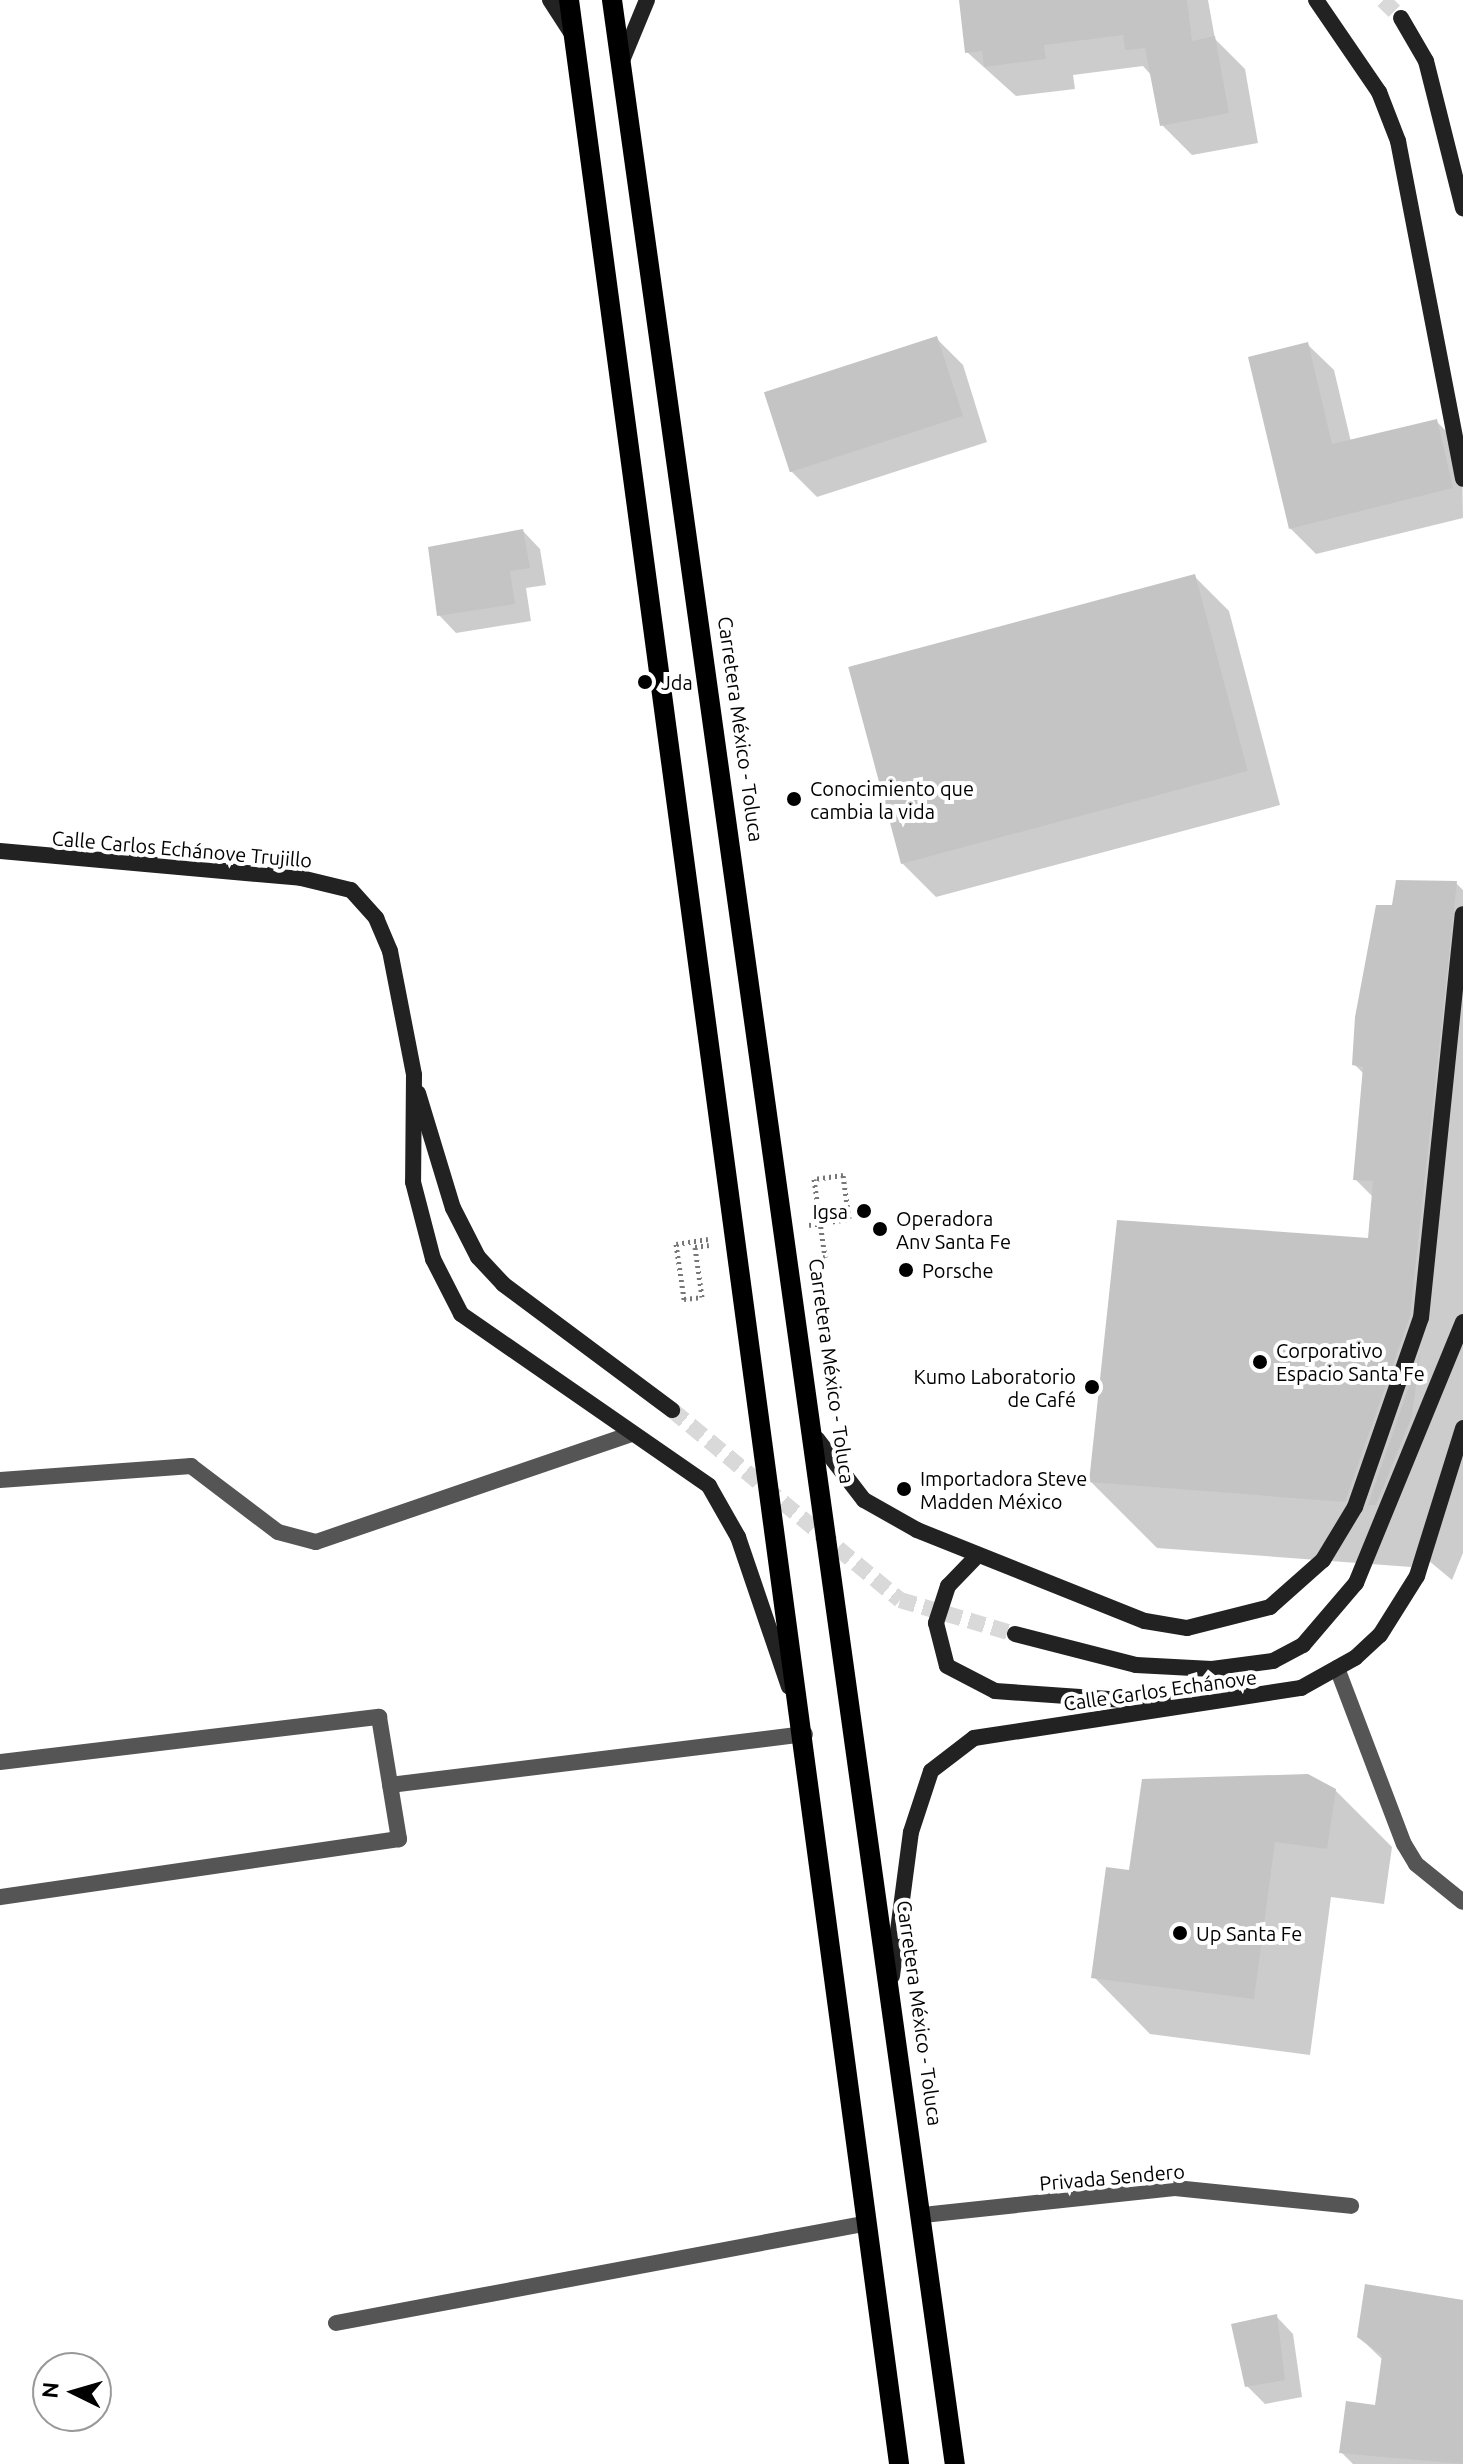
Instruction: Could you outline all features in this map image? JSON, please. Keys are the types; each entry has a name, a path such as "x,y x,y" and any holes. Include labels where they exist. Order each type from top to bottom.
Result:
{"main road":[{"path":"569,0 805,1734 899,2464"},
{"name":"Carretera México - Toluca","path":"612,0 817,1439 955,2464"}],"street":[{"path":"550,0 574,36"},
{"path":"621,64 647,0"},
{"path":"1316,0 1379,92 1398,141 1463,479"},
{"path":"1401,18 1426,61 1463,208"},
{"name":"Calle Carlos Echánove Trujillo","path":"0,851 301,878 351,890 376,918 390,951 414,1075 413,1182 433,1259 461,1314 709,1486 738,1537 805,1734"},
{"path":"817,1439 864,1500 977,1556 1145,1621 1187,1628 1270,1607 1323,1560 1355,1507 1421,1318 1434,1243 1463,914"},
{"path":"414,1075 453,1208 478,1257 503,1284 672,1410"},
{"path":"1015,1634 1136,1665 1212,1669 1273,1661 1303,1645 1356,1583 1463,1322"},
{"name":"Calle Carlos Echánove","path":"892,1982 911,1832 931,1771 974,1738 1204,1708 1301,1688 1337,1668 1380,1635 1417,1576 1463,1428"},
{"path":"0,1480 191,1466 278,1532 316,1542 631,1434"},
{"path":"977,1556 948,1586 936,1623 947,1666 995,1691 1132,1696 1204,1708"},
{"path":"1337,1668 1404,1844 1416,1864 1463,1902"},
{"path":"0,1762 379,1717 399,1839 0,1897"},
{"path":"390,1785 805,1734"},
{"name":"Privada Sendero","path":"923,2215 1175,2188 1351,2206"},
{"path":"336,2323 868,2223"}],"path":[{"path":"825,1257 814,1179 843,1175 849,1219"},
{"path":"676,1244 684,1299 702,1297 695,1247"}],"building":[{"path":"959,0 1187,0 1192,41 1215,36 1229,113 1160,126 1145,48 1125,50 1123,35 1044,45 1046,59 984,67 982,51 965,53"},
{"path":"937,336 963,416 790,472 764,392"},
{"path":"1308,342 1332,444 1437,419 1453,488 1289,529 1248,357"},
{"path":"523,529 530,568 510,571 515,604 437,616 428,547"},
{"path":"1195,574 1248,771 901,864 848,667"},
{"name":"Corporativo Espacio Santa Fe","path":"1396,880 1457,881 1410,1316 1345,1502 1089,1482 1117,1220 1368,1238 1373,1181 1353,1180 1363,1067 1352,1065 1355,1017 1376,905 1392,905"},
{"path":"1420,1354 1412,1416 1376,1505 1368,1505"},
{"path":"1308,1774 1336,1789 1327,1849 1275,1842 1254,1999 1091,1978 1106,1867 1129,1870 1142,1779"},
{"path":"1365,2284 1463,2300 1463,2464 1339,2453 1346,2401 1375,2405 1382,2355 1357,2337"},
{"path":"1277,2314 1285,2380 1245,2387 1231,2324"}],"tunnel":[{"path":"1383,0 1401,18"},
{"path":"672,1410 900,1600 1015,1634"}],"place":[{"name":"Jda","path":"645,682"},
{"name":"Conocimiento que cambia la vida","path":"794,799"},
{"name":"Igsa","path":"864,1211"},
{"name":"Operadora Anv Santa Fe","path":"880,1229"},
{"name":"Porsche","path":"906,1270"},
{"name":"Corporativo Espacio Santa Fe","path":"1260,1362"},
{"name":"Kumo Laboratorio de Café","path":"1092,1387"},
{"name":"Importadora Steve Madden México","path":"904,1489"},
{"name":"Up Santa Fe","path":"1180,1933"}]}
